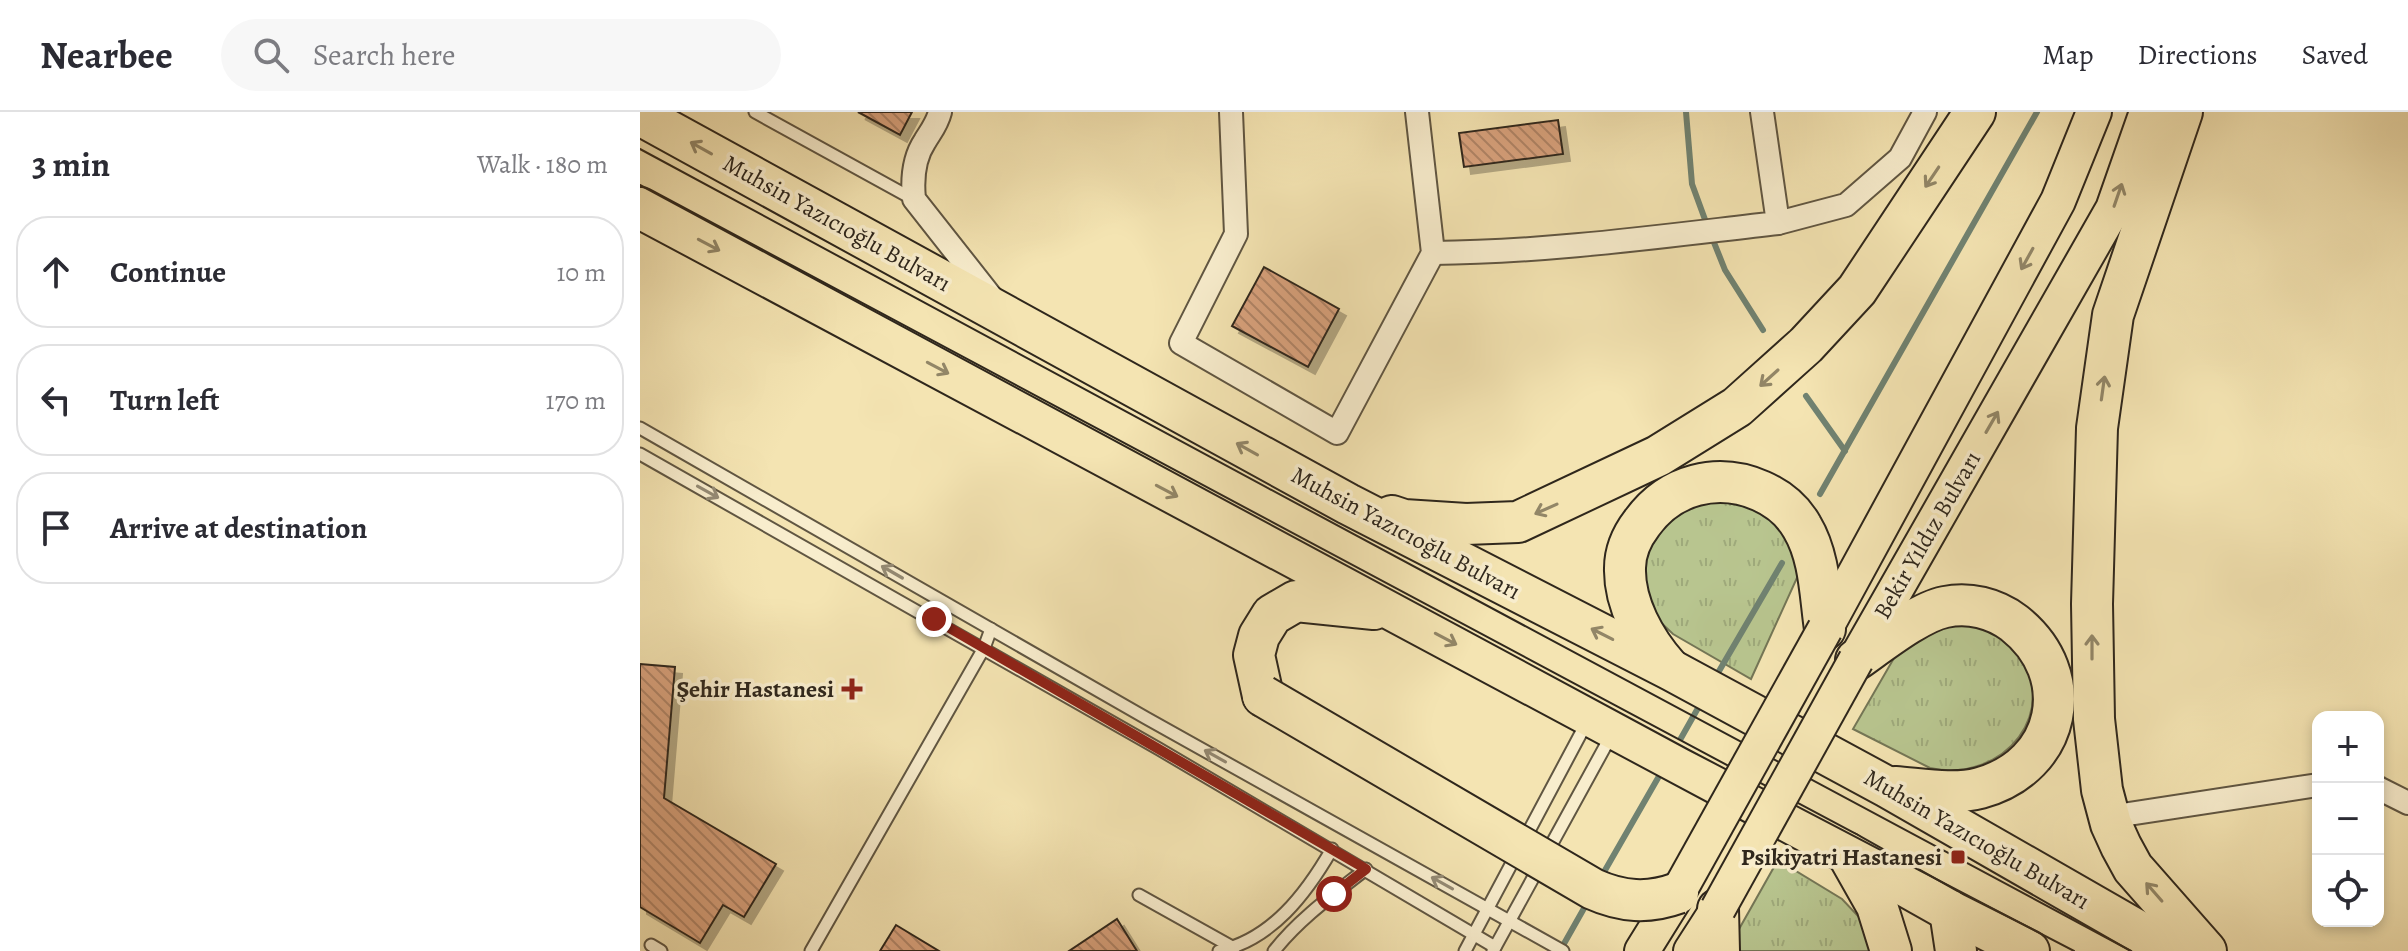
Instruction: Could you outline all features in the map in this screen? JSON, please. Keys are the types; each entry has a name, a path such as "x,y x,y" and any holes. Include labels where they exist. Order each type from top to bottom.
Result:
{"highway":[{"path":"1348,504 1404,520 1466,524 1518,522 1658,456 1737,407 1806,345 1857,290 1975,112"},
{"path":"2182,112 2113,315 2097,428 2092,604 2094,719 2101,781 2109,817 2121,846 2133,868 2206,951"},
{"name":"Muhsin Yazıcıoğlu Bulvarı","path":"640,115 1348,504 1671,670 1887,787 2173,951"},
{"path":"640,208 2029,951"},
{"path":"1671,670 1648,641 1632,607 1625,576 1626,552 1637,529 1654,508 1673,493 1702,483 1728,481 1751,487 1776,499 1794,515 1814,555 1825,629"},
{"path":"1391,610 1296,601 1272,615 1259,636 1254,655 1263,696 1593,889 1637,901 1651,901 1678,893"},
{"path":"1856,660 1930,611 1959,605 1986,609 2008,619 2036,644 2050,670 2054,694 2052,721 2032,756 2008,776 1978,789 1961,791 1887,787"},
{"path":"1847,853 1877,906 1891,951"},
{"path":"1718,909 1719,951"},
{"path":"1950,911 1956,951"}],"main road":[{"name":"Bekir Yıldız Bulvarı","path":"1642,951 1678,893 1825,629 2058,201 2094,112"},
{"name":"Bekir Yıldız Bulvarı","path":"1691,951 1718,909 2113,209 2147,112"}],"street":[{"path":"940,112 914,168 914,199 1008,318"},
{"path":"1231,112 1236,234 1181,343 1337,433 1433,253 1417,112"},
{"path":"1762,112 1778,223"},
{"path":"1433,253 1607,243 1778,223 1846,205 1900,158 1925,112"},
{"path":"2109,817 2312,786"},
{"path":"2384,791 2408,803"}],"lane":[{"path":"755,112 914,199"},
{"path":"1563,951 1510,922 991,629 644,430 640,455 984,648 1332,849 1494,949 1510,922 1616,730"},
{"path":"811,951 984,648 991,629"},
{"path":"1465,951 1488,909 1616,730"},
{"path":"1219,951 1236,949 1273,926 1312,884 1332,849"},
{"path":"1274,951 1283,939 1366,869"},
{"path":"1139,895 1236,949"}],"green space":[{"path":"1704,492 1777,517 1801,569 1751,679 1673,634 1649,609 1639,546"},
{"path":"1978,623 2014,647 2028,671 2033,695 2029,717 2019,737 2003,753 1982,765 1957,770 1930,768 1853,729 1905,639 1927,628"},
{"path":"1778,860 1842,899 1859,917 1873,951 1729,951"}],"building":[{"path":"858,112 912,112 900,135"},
{"path":"1558,120 1563,154 1464,167 1459,133"},
{"path":"1264,267 1339,309 1308,367 1232,326"},
{"path":"640,664 675,667 664,798 776,864 744,917 723,905 700,943 640,907"},
{"path":"1117,919 1137,951 1069,951"},
{"path":"896,925 939,951 880,951"}],"waterway":[{"path":"1686,112 1692,184 1707,225"},
{"path":"1820,494 2037,112"},
{"path":"1711,235 1725,270 1763,330"},
{"path":"1806,396 1845,451"},
{"path":"1715,678 1782,563"},
{"path":"1676,747 1702,701"},
{"path":"1600,879 1662,771"},
{"path":"1561,949 1587,903"}],"tram line":[{"path":"640,149 2131,951"},
{"path":"640,185 1689,750 2074,951"}],"place":[{"name":"Şehir Hastanesi","path":"852,689"},
{"name":"Psikiyatri Hastanesi","path":"1958,857"}],"route":[{"path":"934,619 1366,869 1334,894"}]}
